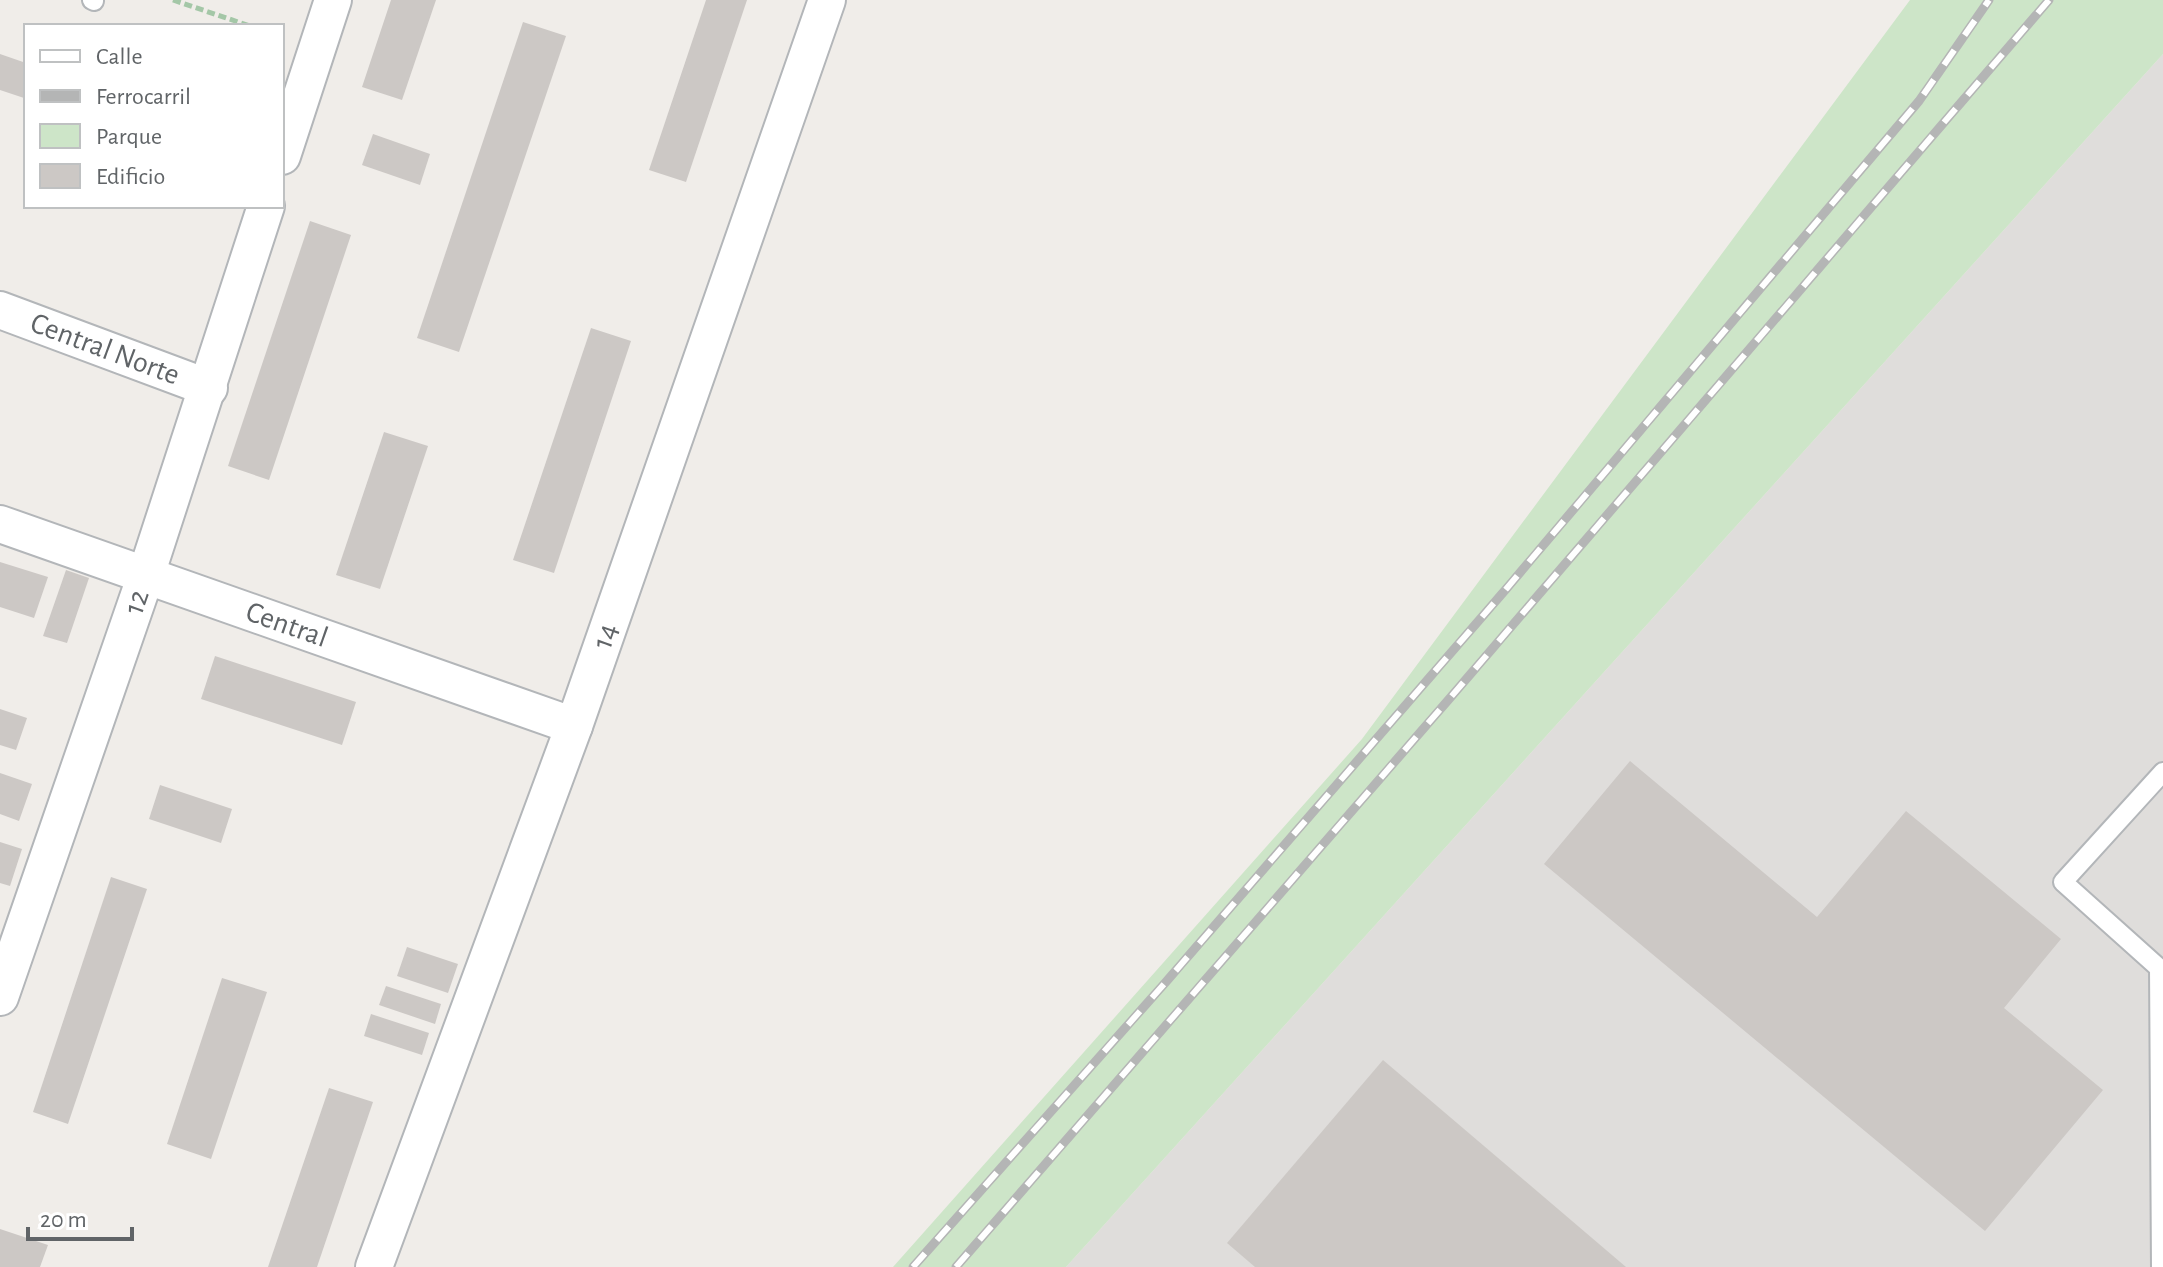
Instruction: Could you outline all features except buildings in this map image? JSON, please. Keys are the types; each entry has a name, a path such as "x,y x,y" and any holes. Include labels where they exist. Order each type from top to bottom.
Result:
{"street":[{"path":"284,150 333,0"},
{"name":"14","path":"374,1267 574,726 827,0"},
{"name":"12","path":"0,997 209,388 265,208"},
{"name":"Central Norte","path":"0,310 209,388"},
{"name":"Central","path":"0,524 574,726"}],"lane":[{"path":"2161,1267 2159,968 2063,882 2163,772"}],"path":[{"path":"173,0 244,24"}],"shaded area":[{"path":"2163,54 2163,1267 1066,1267"}],"green space":[{"path":"1910,0 2163,0 2163,54 1066,1267 893,1267 1362,739"}],"railway":[{"path":"913,1267 1165,983 1507,588 1919,101 1989,0"},
{"path":"956,1267 2049,0"}]}
